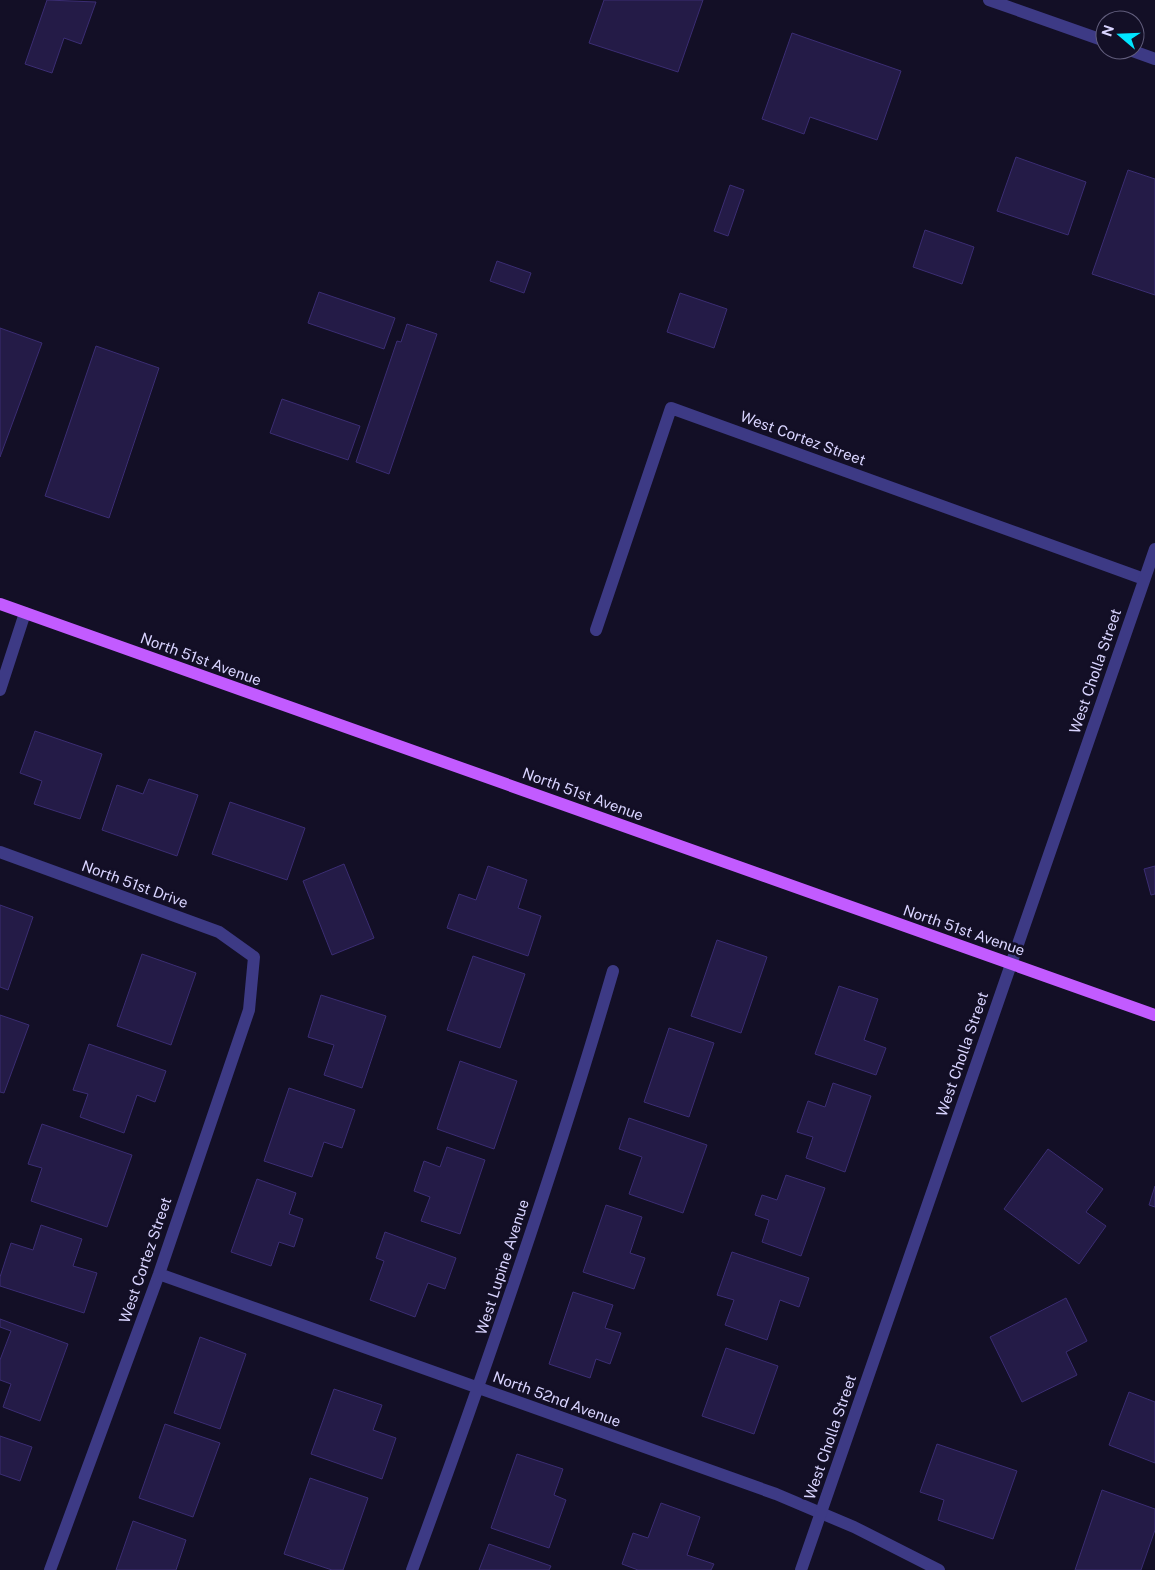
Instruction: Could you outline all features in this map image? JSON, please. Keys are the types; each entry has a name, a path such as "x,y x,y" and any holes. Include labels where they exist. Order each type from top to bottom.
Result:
{"main road":[{"name":"North 51st Avenue","path":"0,604 1155,1015"}],"street":[{"path":"989,0 1095,37"},
{"name":"West Cortez Street","path":"596,630 671,408 1144,579"},
{"name":"West Cholla Street","path":"801,1570 1155,549"},
{"path":"0,690 25,613"},
{"name":"North 51st Drive","path":"0,852 219,932 254,957"},
{"name":"West Cortez Street","path":"50,1570 158,1274 249,1010 254,957"},
{"name":"West Lupine Avenue","path":"412,1570 478,1388 591,1048 613,971"},
{"name":"North 52nd Avenue","path":"158,1274 776,1494 854,1528 939,1570"}],"building":[{"path":"47,0 96,2 81,44 64,38 52,73 25,64"},
{"path":"604,0 703,0 678,72 589,43"},
{"path":"792,33 901,71 877,140 810,117 804,134 762,119"},
{"path":"1016,157 1086,182 1068,235 997,211"},
{"path":"1128,170 1155,179 1155,295 1092,274"},
{"path":"730,185 744,190 728,236 714,231"},
{"path":"925,230 974,247 962,284 913,267"},
{"path":"497,261 531,273 524,293 490,281"},
{"path":"319,292 395,318 384,349 308,323"},
{"path":"680,293 727,309 714,348 667,332"},
{"path":"407,324 437,334 389,474 356,462 397,341 401,342"},
{"path":"0,328 42,343 0,457"},
{"path":"96,346 159,368 109,518 45,496"},
{"path":"282,399 360,426 348,460 270,433"},
{"path":"35,731 102,754 80,819 34,804 42,781 20,773"},
{"path":"149,779 198,795 177,856 102,830 117,785 143,794"},
{"path":"230,802 305,828 287,880 212,854"},
{"path":"344,864 374,938 332,955 303,881"},
{"path":"488,866 527,880 518,908 541,916 528,956 447,928 459,894 476,900"},
{"path":"1155,866 1155,894 1151,895 1144,869"},
{"path":"0,905 33,917 8,990 0,987"},
{"path":"717,940 767,957 741,1033 691,1016"},
{"path":"142,954 196,973 171,1045 117,1026"},
{"path":"473,956 525,974 500,1048 447,1030"},
{"path":"839,986 878,999 864,1040 886,1048 876,1075 815,1054"},
{"path":"321,995 386,1016 362,1088 324,1075 334,1045 308,1037"},
{"path":"0,1015 29,1025 4,1093 0,1092"},
{"path":"669,1028 714,1043 689,1117 644,1102"},
{"path":"89,1044 166,1071 155,1102 137,1095 124,1133 80,1117 88,1094 73,1090"},
{"path":"460,1061 517,1081 494,1149 437,1129"},
{"path":"833,1083 871,1096 845,1172 806,1158 813,1137 797,1132 808,1101 825,1107"},
{"path":"289,1088 355,1110 342,1148 324,1142 312,1177 264,1161"},
{"path":"629,1118 707,1145 683,1213 629,1194 642,1157 619,1149"},
{"path":"42,1124 132,1155 107,1227 31,1201 42,1168 28,1164"},
{"path":"447,1147 485,1160 460,1234 421,1221 430,1197 414,1191 424,1161 440,1167"},
{"path":"1048,1149 1103,1189 1086,1212 1106,1226 1079,1264 1004,1209"},
{"path":"786,1175 825,1188 801,1256 762,1242 769,1220 755,1215 762,1195 777,1200"},
{"path":"257,1179 296,1193 289,1214 303,1219 294,1247 279,1242 271,1266 231,1252"},
{"path":"1155,1186 1155,1207 1149,1205"},
{"path":"606,1205 642,1217 630,1253 645,1258 634,1289 583,1272"},
{"path":"41,1225 82,1239 73,1266 97,1273 84,1313 0,1286 0,1277 11,1243 33,1250"},
{"path":"385,1232 456,1258 445,1289 428,1283 415,1317 370,1300 384,1261 376,1258"},
{"path":"732,1252 809,1278 799,1307 780,1300 767,1340 725,1325 734,1300 717,1295"},
{"path":"573,1292 613,1305 605,1328 621,1333 610,1364 596,1359 590,1378 549,1364"},
{"path":"1066,1298 1087,1341 1066,1352 1077,1375 1022,1402 990,1337"},
{"path":"0,1319 68,1344 40,1421 3,1407 11,1384 0,1380 0,1360 11,1331 0,1327"},
{"path":"200,1337 246,1354 220,1429 174,1413"},
{"path":"726,1348 778,1366 754,1434 702,1416"},
{"path":"334,1389 382,1405 373,1430 396,1438 382,1479 311,1454"},
{"path":"1129,1392 1155,1402 1155,1463 1109,1445"},
{"path":"165,1424 220,1443 193,1517 139,1498"},
{"path":"0,1436 32,1447 20,1481 0,1474"},
{"path":"937,1444 1017,1471 993,1539 938,1520 944,1500 920,1492"},
{"path":"517,1454 563,1469 554,1495 566,1500 549,1548 491,1528"},
{"path":"310,1478 368,1498 343,1570 332,1570 284,1554"},
{"path":"1102,1490 1155,1509 1155,1530 1141,1570 1075,1570"},
{"path":"661,1503 700,1517 687,1555 714,1564 711,1570 638,1570 622,1564 633,1533 648,1538"},
{"path":"133,1521 186,1540 176,1570 116,1570"},
{"path":"489,1544 551,1566 549,1570 479,1570"}]}
